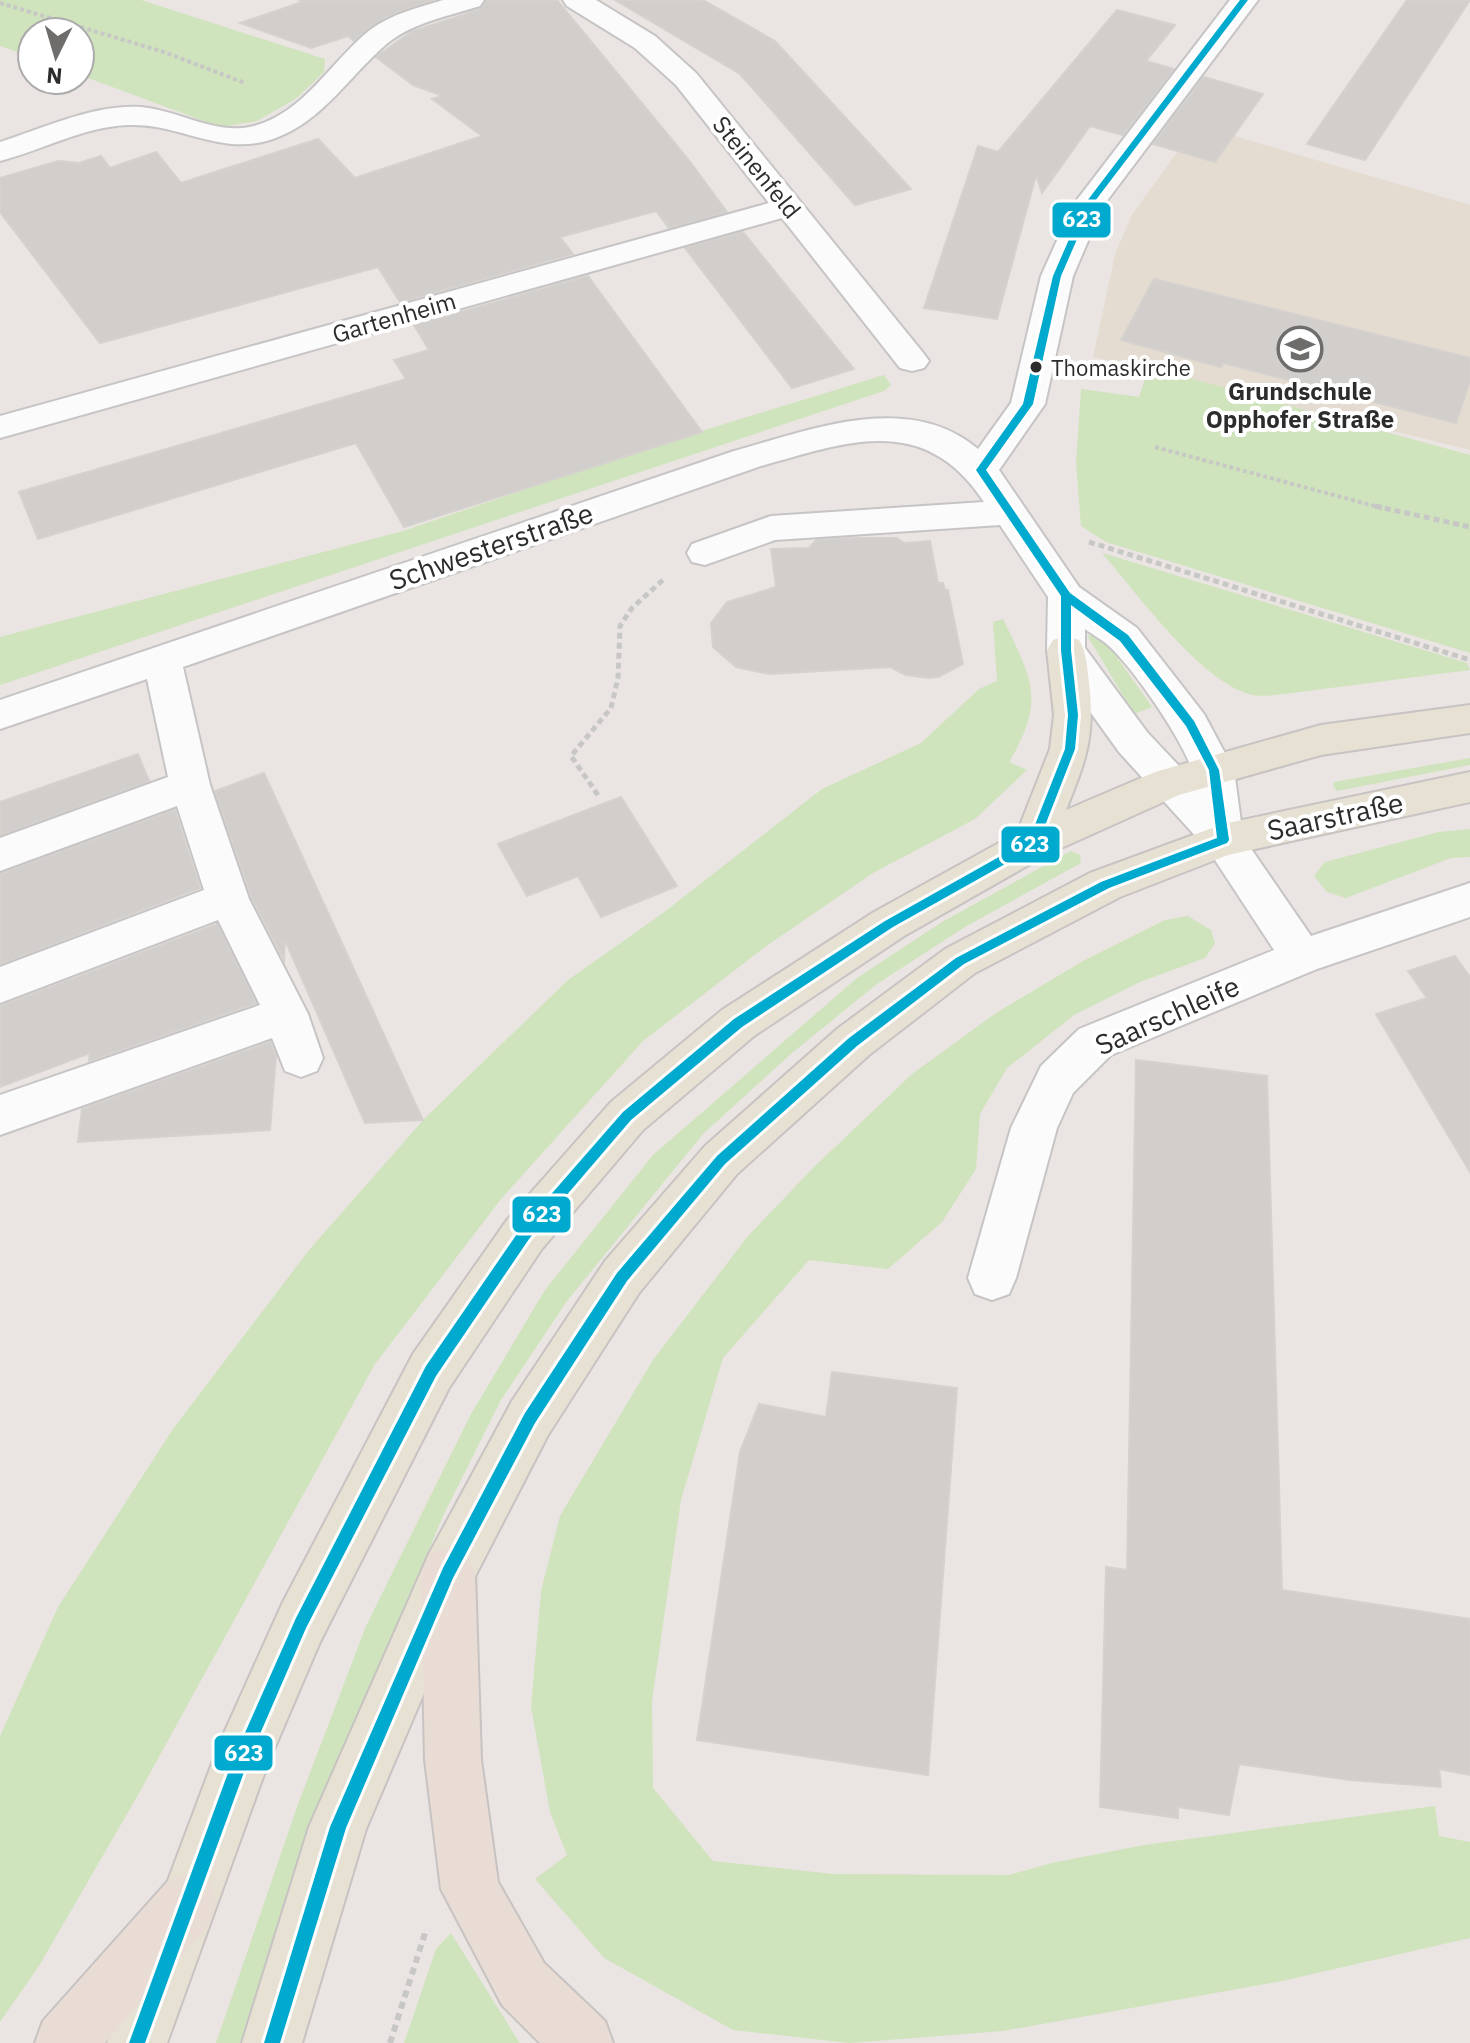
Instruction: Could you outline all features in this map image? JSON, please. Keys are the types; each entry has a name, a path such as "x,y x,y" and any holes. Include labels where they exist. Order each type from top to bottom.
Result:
{"highway":[{"path":"448,1573 453,1760 470,1889 523,1984 583,2043"},
{"path":"65,2043 188,1903"}],"main road":[{"path":"1033,843 1070,749 1073,715 1066,650"},
{"path":"137,2043 240,1762 301,1623 431,1371 524,1235 627,1116 738,1023 889,924 1033,843 1128,799 1214,770 1321,740 1470,719"},
{"name":"Saarstraße","path":"272,2043 338,1827 448,1573 530,1418 622,1277 721,1160 853,1042 960,961 1105,885 1223,840 1470,787"}],"street":[{"path":"0,152 115,117 141,116 227,137 258,134 287,123 316,103 390,29 470,0"},
{"name":"Steinenfeld","path":"577,0 645,42 686,79 912,361"},
{"path":"981,470 1028,404 1057,276 1088,205 1244,0"},
{"name":"Gartenheim","path":"0,427 788,207"},
{"name":"Schwesterstraße","path":"0,715 746,459 832,435 867,429 904,430 932,437 959,451 981,470 1012,512 1066,596"},
{"path":"705,553 771,528 1012,512"},
{"path":"1066,596 1066,650 1133,742 1223,840 1302,957"},
{"path":"1066,596 1124,638 1190,724 1214,770 1223,840"},
{"path":"162,659 190,785 228,899 286,1014 301,1058"},
{"path":"0,855 190,785"},
{"path":"0,985 228,899"},
{"name":"Saarschleife","path":"992,1278 1034,1128 1057,1080 1095,1042 1302,957 1470,900"},
{"path":"0,1115 286,1014"}],"path":[{"path":"0,3 164,52 245,83"},
{"path":"1155,447 1402,513 1470,527"},
{"path":"1083,541 1470,660"},
{"path":"598,795 571,756 611,708 618,678 620,626 632,608 660,582 705,553"},
{"path":"390,2043 425,1932 431,1924"}],"shaded area":[{"path":"1197,125 1470,205 1470,450 1093,357 1116,251 1133,213"}],"green space":[{"path":"0,0 141,0 325,59 324,72 297,98 257,121 220,127 96,81 96,16 16,16 16,52 0,46"},
{"path":"1149,367 1470,455 1470,653 1106,542 1081,526 1076,463 1081,389 1139,397"},
{"path":"884,375 891,385 884,391 0,685 0,637 403,531 656,445"},
{"path":"1102,553 1467,663 1470,670 1284,694 1253,695 1233,687 1192,656"},
{"path":"1003,619 1021,658 1031,690 1028,722 1009,762 1027,770 975,819 873,873 765,947 643,1041 501,1199 375,1364 138,1795 39,1966 0,2022 0,1736 58,1607 173,1429 309,1250 425,1118 568,980 663,913 822,789 921,743 979,689 997,681 993,622"},
{"path":"1087,635 1104,639 1152,707 1134,714"},
{"path":"1470,758 1470,765 1337,791 1333,786 1334,782"},
{"path":"1470,829 1470,857 1451,858 1346,898 1327,892 1314,876 1325,862 1439,832"},
{"path":"1071,851 1080,855 1081,863 965,927 877,984 792,1053 703,1134 567,1301 501,1400 443,1516 360,1714 244,2043 216,2043 297,1807 366,1626 471,1414 545,1290 653,1155 857,978 942,922"},
{"path":"1188,916 1211,930 1215,943 1205,958 1140,982 1074,1015 1007,1068 980,1114 976,1169 942,1222 888,1269 809,1260 723,1358 681,1500 652,1701 653,1788 713,1861 833,1874 1009,1875 1144,1845 1435,1806 1439,1836 1470,1842 1470,1938 1282,1981 1003,2031 849,2043 733,2030 604,1958 535,1879 567,1855 550,1812 531,1707 541,1591 560,1516 653,1360 748,1236 814,1167 912,1074 996,1013 1083,961 1165,920"},
{"path":"451,1933 520,2043 404,2043 436,1949"}],"building":[{"path":"299,0 433,0 385,17 354,41 348,36 311,48 240,23 302,2"},
{"path":"487,0 557,0 688,159 727,212 669,228 656,211 560,237 573,254 400,302 378,267 100,343 0,212 0,178 58,161 79,163 101,156 110,168 156,152 181,183 318,139 355,178 482,136 432,99 443,96 413,85 376,57 411,32 481,9"},
{"path":"615,0 703,0 775,41 911,189 855,205 740,74"},
{"path":"1407,0 1470,0 1365,160 1307,144"},
{"path":"1117,10 1175,25 1146,61 1174,69 1123,135 1090,126 1042,193 1036,175 997,319 924,308 978,146 998,152"},
{"path":"1204,77 1263,94 1215,162 1153,144"},
{"path":"743,232 854,369 792,388 685,248"},
{"path":"588,276 702,432 404,527 356,443 38,539 19,492 406,379 394,360 429,350 414,325"},
{"name":"Grundschule Opphofer Straße","path":"1154,279 1470,358 1470,381 1456,423 1121,340"},
{"path":"897,538 904,543 930,541 938,583 943,583 945,590 948,590 963,664 938,677 929,678 906,675 890,667 769,674 736,667 713,647 711,623 727,602 776,587 771,549 809,548 816,540"},
{"path":"138,754 149,781 0,835 0,802"},
{"path":"264,773 423,1120 365,1123 285,940 284,960 252,898 215,791"},
{"path":"621,797 677,886 601,917 578,876 527,896 498,844"},
{"path":"175,810 200,888 0,964 0,874"},
{"path":"217,924 256,1003 89,1061 90,1053 0,1087 0,1006"},
{"path":"1455,956 1470,977 1470,1172 1376,1014 1427,998 1408,971"},
{"path":"270,1042 276,1056 270,1130 78,1142 82,1109"},
{"path":"1136,1060 1267,1076 1282,1590 1470,1619 1470,1775 1439,1769 1441,1787 1350,1780 1239,1764 1229,1815 1178,1807 1178,1818 1100,1807 1106,1567 1127,1570"},
{"path":"832,1372 957,1388 928,1775 697,1740 740,1452 759,1404 826,1417"}],"transit line":[{"name":"623","path":"981,470 1028,404 1057,276 1088,205 1244,0"},
{"name":"623","path":"272,2043 338,1827 448,1573 530,1418 622,1277 721,1160 853,1042 960,961 1105,885 1223,840 1214,770 1190,724 1124,638 1066,596 981,470"},
{"name":"623","path":"137,2043 240,1762 301,1623 431,1371 524,1235 627,1116 738,1023 889,924 1033,843 1070,749 1073,715 1066,650 1066,596 1038,553"}],"place":[{"name":"Grundschule Opphofer Straße","path":"1300,349"},
{"name":"Thomaskirche","path":"1036,367"}]}
